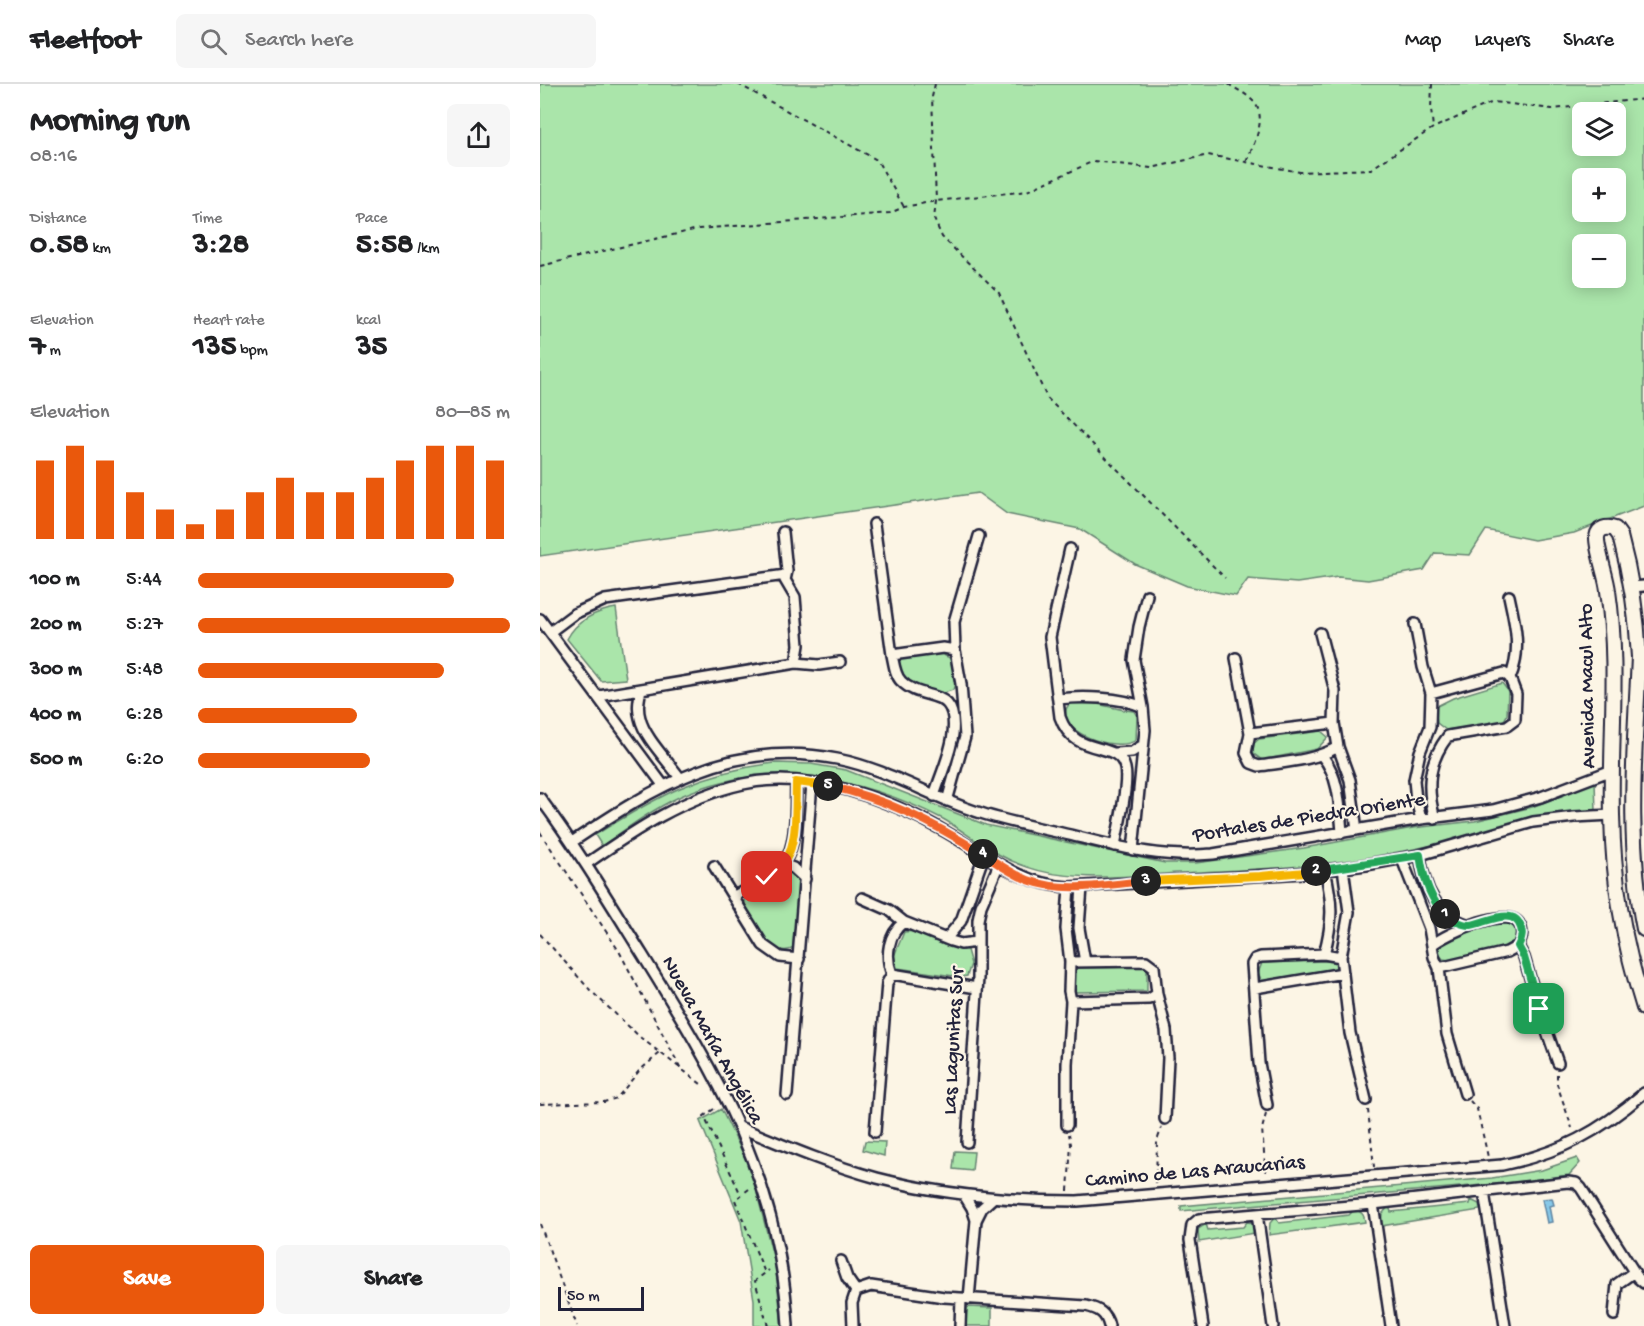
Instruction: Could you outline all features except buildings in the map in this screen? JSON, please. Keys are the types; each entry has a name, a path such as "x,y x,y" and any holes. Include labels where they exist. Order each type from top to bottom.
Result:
{"street":[{"path":"874,524 892,655 897,676 902,682 916,690 942,698 948,704 951,713 953,733 934,796"},
{"name":"Avenida Macul Alto","path":"1644,929 1636,885 1632,827 1638,586 1620,536 1615,529 1603,529 1597,538 1612,617 1612,815 1616,884 1625,936 1644,1008"},
{"path":"783,532 785,580 795,597 799,645 796,663"},
{"path":"947,801 965,737 954,622 980,536"},
{"path":"1070,549 1050,637 1060,717 1069,735 1081,744 1116,753 1132,752 1143,745"},
{"path":"550,632 574,614 605,600 786,575"},
{"path":"1133,850 1145,730 1134,660 1147,595"},
{"path":"1509,596 1517,641 1514,669 1510,678"},
{"path":"540,619 663,785"},
{"path":"1415,624 1423,667 1431,693 1430,727 1420,752 1414,780 1421,819"},
{"path":"1320,633 1335,691 1334,723 1338,747 1350,780 1357,830"},
{"path":"892,655 943,648 955,650"},
{"path":"1236,658 1250,733 1247,759 1254,765 1322,756 1338,747"},
{"path":"599,696 796,663 840,662"},
{"path":"1430,727 1448,736 1507,726 1515,720 1516,706 1516,694 1510,678 1504,673 1431,693"},
{"path":"942,698 958,691 960,684"},
{"path":"641,689 638,705 640,719 646,733 680,778"},
{"path":"1058,699 1078,698 1132,702 1143,707"},
{"path":"1612,706 1624,702 1635,711"},
{"path":"1250,733 1334,723"},
{"path":"1435,819 1429,800 1429,780 1437,752 1448,736"},
{"path":"1115,846 1126,776 1123,762 1116,753"},
{"name":"Portales de Piedra Oriente","path":"572,842 627,805 663,785 720,764 783,755 810,756 854,763 971,810 1115,846 1168,856 1194,856 1517,805 1612,770"},
{"path":"1322,756 1330,765 1334,778 1342,833"},
{"path":"1612,770 1618,766 1626,766 1633,774"},
{"path":"586,864 648,822 706,795 751,782 813,783 870,796 906,811 952,835 1029,880 1068,887 1260,876 1343,868 1420,855 1533,822 1574,816 1612,815"},
{"path":"733,897 783,864 792,845 796,782"},
{"path":"787,1095 813,783"},
{"name":"Nueva María Angélica","path":"540,798 572,842 693,1037 739,1127 755,1164 772,1218 784,1281 788,1326"},
{"path":"946,939 961,921 984,855"},
{"path":"1420,855 1423,872 1436,903 1448,916 1469,925"},
{"path":"1402,859 1425,914 1438,968 1448,1034 1465,1094"},
{"path":"783,864 793,868 805,879"},
{"name":"Las Lagunitas Sur","path":"967,1142 977,988 977,942 981,906 999,864"},
{"path":"714,866 758,938 769,951 780,957 799,959"},
{"path":"1343,868 1349,912 1341,957 1350,1034 1366,1100"},
{"path":"1324,954 1332,922 1325,870"},
{"path":"1616,884 1626,891 1636,885"},
{"path":"1082,886 1079,928 1085,962"},
{"path":"1067,1125 1067,1064 1071,1001 1066,929 1068,887"},
{"path":"862,898 889,910 904,922 946,939 961,944 977,942"},
{"path":"1432,945 1446,935 1469,925 1501,917 1512,918 1521,928 1518,946 1507,952 1438,968"},
{"path":"892,974 888,965 887,951 897,927 904,922"},
{"path":"1518,946 1524,957 1558,1063"},
{"path":"1267,1105 1259,1063 1255,987 1251,970 1255,959 1324,954 1341,957"},
{"path":"1070,962 1146,961 1154,967 1156,994 1167,1030 1165,1119"},
{"path":"1255,987 1343,973"},
{"path":"892,974 977,988"},
{"path":"875,1132 887,983 892,974"},
{"path":"1071,1001 1149,999 1156,994"},
{"name":"Camino de Las Araucarias","path":"739,1127 858,1173 921,1188 993,1198 1040,1201 1099,1200 1502,1165 1542,1155 1584,1137 1613,1119 1644,1093"},
{"path":"1203,1326 1190,1240 1192,1225 1199,1219 1373,1204 1568,1182 1576,1183 1584,1191 1634,1272 1644,1283"},
{"path":"1484,1192 1505,1326"},
{"path":"964,1195 975,1220"},
{"path":"960,1326 975,1220 982,1208 993,1198"},
{"path":"1373,1204 1391,1326"},
{"path":"1257,1214 1273,1326"},
{"path":"841,1261 847,1278 856,1291"},
{"path":"1614,1315 1617,1284 1634,1272"},
{"path":"856,1291 871,1286 965,1299 1086,1306 1104,1314 1109,1326"},
{"path":"853,1326 852,1303 856,1291"}],"path":[{"path":"738,84 877,160 904,207"},
{"path":"935,84 932,97 936,201 934,219 942,237 999,293 1047,398 1225,578"},
{"path":"1228,84 1251,99 1259,109 1259,127 1246,162"},
{"path":"1432,84 1433,128"},
{"path":"540,266 698,229 890,213 904,207 936,201 1027,191 1094,161 1151,168 1208,155 1300,172 1371,169 1433,128 1493,102 1552,110 1644,99"},
{"path":"540,832 619,951 681,1069"},
{"path":"540,934 590,990 641,1038 701,1084"},
{"path":"540,1104 604,1102 617,1098 639,1071 660,1053"},
{"path":"1558,1063 1557,1084 1572,1128"},
{"path":"1465,1094 1477,1109 1488,1157"},
{"path":"1366,1100 1370,1117 1374,1167"},
{"path":"1266,1176 1262,1129 1267,1105"},
{"path":"714,1109 704,1116 741,1195"},
{"path":"1156,1186 1157,1141 1165,1119"},
{"path":"1067,1125 1071,1144 1068,1191"},
{"path":"749,1189 735,1200 765,1273"},
{"path":"540,1224 577,1326"},
{"path":"768,1326 755,1281 769,1269"}],"green space":[{"path":"540,84 1644,84 1644,506 1574,533 1534,540 1486,530 1470,555 1435,553 1424,570 1368,580 1338,577 1297,583 1248,579 1236,596 1187,586 1135,564 1080,529 1007,514 978,493 540,556"},
{"path":"616,608 626,679 601,681 567,639 587,618"},
{"path":"939,653 950,658 956,680 953,690 944,693 907,681 901,671 899,659"},
{"path":"1502,683 1508,691 1507,715 1503,722 1446,730 1437,723 1435,707 1453,698"},
{"path":"1083,702 1134,711 1137,716 1136,740 1127,744 1101,742 1076,730 1068,722 1065,713 1070,703"},
{"path":"1321,731 1328,737 1317,749 1262,760 1254,754 1252,745 1259,739"},
{"path":"775,763 811,764 846,770 986,825 1165,863 1196,863 1304,848 1413,828 1475,821 1532,807 1595,782 1596,811 1564,813 1508,824 1427,846 1332,863 1124,877 1076,876 1049,873 1023,866 989,849 943,819 880,793 848,783 781,775 747,777 714,784 681,796 650,813 602,846 595,835 660,797 702,779 748,767"},
{"path":"788,870 797,876 799,888 793,946 792,949 784,950 776,948 764,937 745,906 745,899 748,894"},
{"path":"1508,921 1515,928 1517,935 1514,943 1505,948 1449,960 1443,959 1437,952 1439,944 1461,933"},
{"path":"916,931 967,950 971,964 967,976 897,968 894,956 904,932"},
{"path":"1336,962 1337,969 1262,981 1258,973 1262,963"},
{"path":"1147,967 1147,991 1075,992 1074,968"},
{"path":"721,1109 751,1170 775,1264 782,1326 754,1326 754,1300 741,1221 700,1121"},
{"path":"865,1141 885,1142 884,1156 863,1150"},
{"path":"955,1151 974,1152 972,1171 953,1169"},
{"path":"1577,1158 1580,1163 1569,1175 1518,1182 1181,1211 1181,1206 1492,1178 1542,1170"},
{"path":"1471,1200 1479,1204 1480,1210 1381,1226 1382,1214 1389,1206 1391,1212 1470,1204"},
{"path":"1354,1210 1362,1214 1365,1222 1269,1235 1270,1223 1275,1217 1279,1223 1349,1215"},
{"path":"1247,1222 1253,1223 1255,1233 1199,1242 1198,1229 1206,1224 1208,1230 1243,1227"},
{"path":"967,1307 992,1308 992,1326 965,1326"}],"water":[{"path":"1552,1198 1554,1205 1549,1206 1552,1222 1547,1223 1542,1199"}],"route":[{"path":"767,877 783,864 792,845 796,782 840,788 886,802 942,829 1019,876 1055,886 1303,873 1420,855 1431,895 1448,916 1469,925 1505,916 1515,919 1520,924 1522,934 1518,946 1524,957 1539,1009"}]}
